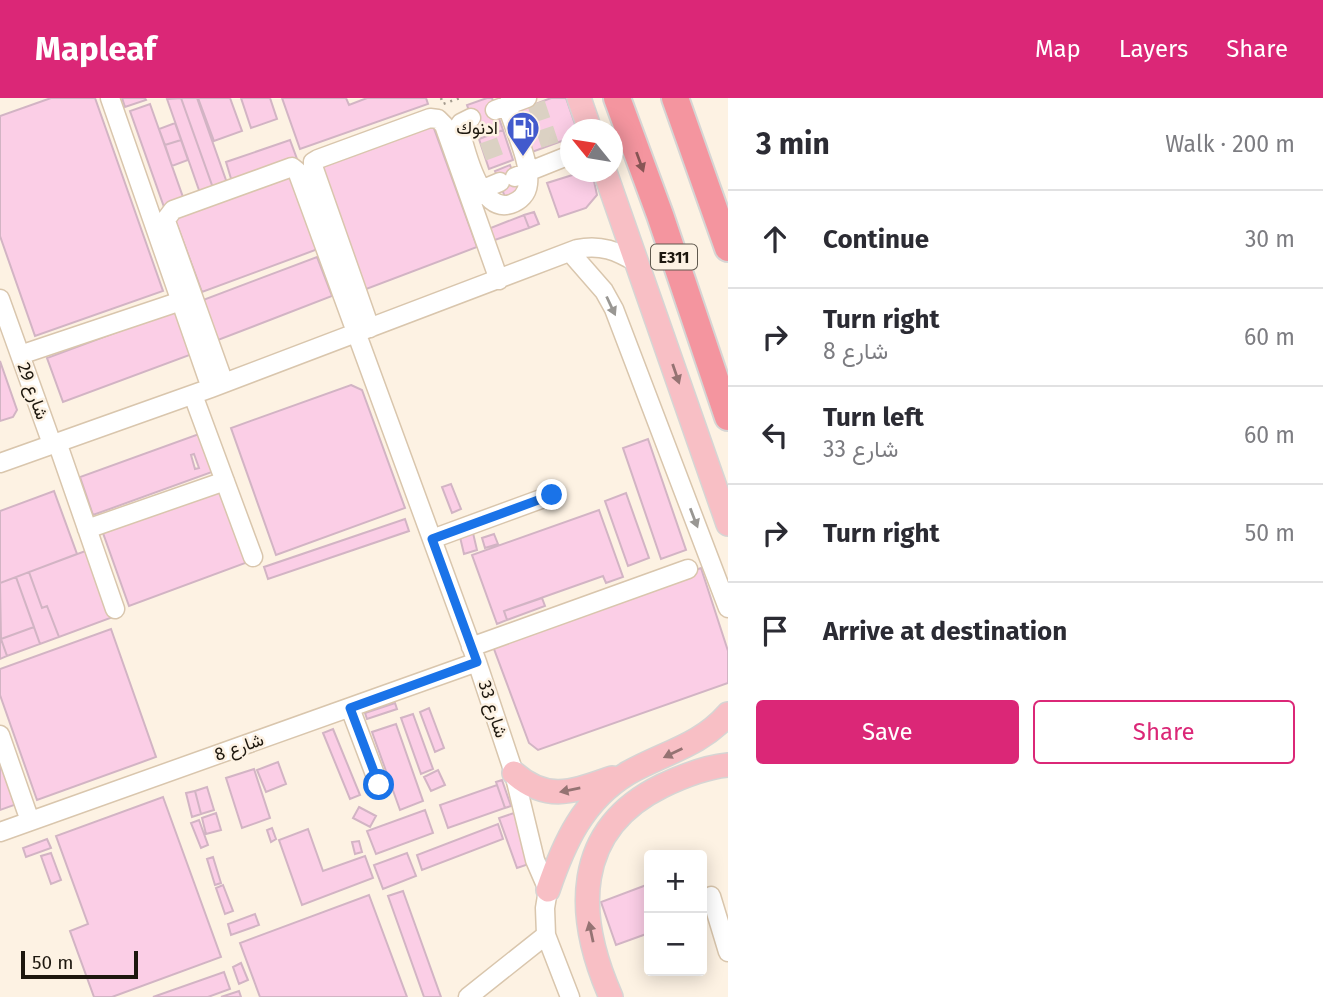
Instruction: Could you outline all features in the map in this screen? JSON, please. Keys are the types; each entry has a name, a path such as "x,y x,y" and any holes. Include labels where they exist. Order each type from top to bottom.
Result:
{"highway":[{"name":"E311","path":"617,98 660,215 728,417"},
{"path":"675,98 728,248"}],"main road":[{"path":"579,98 586,119"},
{"path":"609,182 728,524"},
{"path":"514,773 540,790 555,793 574,790 629,773 695,742 716,728 728,714"},
{"path":"611,997 590,932 586,905 588,877 596,851 610,827 631,805 650,792 720,766"},
{"path":"548,890 560,855 587,807 604,790 629,773"}],"street":[{"path":"110,98 181,301 217,386"},
{"path":"514,177 513,142 501,107 532,100"},
{"path":"363,331 313,166 316,160 430,118 438,118 444,125 499,280"},
{"path":"471,118 459,126 476,154 481,190 490,201 497,204 513,203 525,194 528,187 514,177"},
{"path":"481,190 559,154"},
{"path":"217,386 167,225 168,214 173,210 288,167 294,168 363,331"},
{"path":"0,463 193,395 570,252 592,246 608,248 637,263"},
{"path":"570,252 604,291 614,309 728,608"},
{"name":"شارع 29","path":"0,299 116,609"},
{"path":"20,355 181,301"},
{"name":"شارع 33","path":"363,331 514,773 535,860 548,890"},
{"path":"193,395 253,556"},
{"path":"88,529 225,481"},
{"path":"432,539 552,495"},
{"path":"472,648 688,569"},
{"path":"472,648 618,583"},
{"name":"شارع 8","path":"0,832 350,708 472,648"},
{"path":"350,708 379,785"},
{"path":"0,735 30,821"},
{"path":"548,890 545,908 547,935 570,997"},
{"path":"711,896 728,952"},
{"path":"468,997 547,935"}],"path":[{"path":"441,98 443,104 460,98"}],"building":[{"path":"51,98 95,98 163,291 35,336 0,236 0,116"},
{"path":"122,98 145,98 146,100 125,107"},
{"path":"181,98 213,188 200,193 167,99"},
{"path":"181,98 197,98 227,183 213,188"},
{"path":"198,98 230,98 242,131 214,141"},
{"path":"241,98 270,98 277,119 251,128"},
{"path":"282,98 346,98 349,105 367,98 426,98 428,104 300,149"},
{"path":"492,98 503,130 479,139 467,105"},
{"path":"551,98 566,98 573,119 560,119 560,142 532,152 517,111"},
{"path":"150,104 184,200 164,207 130,111"},
{"path":"175,123 181,140 165,145 159,129"},
{"path":"432,123 477,247 361,291 316,164"},
{"path":"503,130 513,160 489,169 479,139"},
{"path":"181,140 188,160 172,166 165,145"},
{"path":"290,140 297,159 232,182 226,162"},
{"path":"510,165 520,191 505,197 495,171"},
{"path":"290,171 318,249 202,292 173,214"},
{"path":"560,179 560,182 594,182 597,195 586,208 559,217 547,183"},
{"path":"534,212 539,224 529,228 524,215"},
{"path":"524,215 529,228 492,241 488,229"},
{"path":"317,257 332,296 218,340 203,300"},
{"path":"179,309 195,353 63,402 47,358"},
{"path":"0,361 17,410 13,417 0,421"},
{"path":"351,385 362,390 405,508 276,555 231,428"},
{"path":"199,434 212,472 93,515 80,477","holes":["194,454 199,468 195,469 191,455"]},
{"path":"648,439 686,550 661,559 623,448"},
{"path":"451,484 461,509 452,513 442,487"},
{"path":"221,489 248,562 129,606 103,533"},
{"path":"54,491 77,554 0,583 0,511"},
{"path":"626,493 649,558 628,566 605,501"},
{"path":"599,510 623,577 606,583 603,576 504,611 507,620 497,624 472,555"},
{"path":"405,519 409,531 268,579 264,567"},
{"path":"473,533 477,550 464,554 460,537"},
{"path":"494,534 498,544 485,548 482,538"},
{"path":"88,550 113,617 59,637 47,606 42,608 29,572"},
{"path":"701,568 728,651 728,683 538,750 529,743 494,649 498,642"},
{"path":"29,572 42,608 47,606 59,637 40,644 16,577"},
{"path":"16,577 34,627 1,639 0,583"},
{"path":"542,598 545,606 507,620 504,611"},
{"path":"34,627 40,644 7,656 1,639"},
{"path":"111,629 156,757 37,800 0,695 0,669"},
{"path":"0,636 7,656 0,659"},
{"path":"395,703 397,709 367,719 365,713"},
{"path":"429,708 444,748 435,752 420,712"},
{"path":"413,714 433,769 421,774 401,718"},
{"path":"396,724 423,801 400,810 372,732"},
{"path":"333,729 360,795 350,799 323,733"},
{"path":"0,758 17,804 0,810"},
{"path":"278,762 286,784 266,792 257,770"},
{"path":"254,769 270,818 242,828 226,778"},
{"path":"438,770 445,785 431,791 424,777"},
{"path":"502,780 511,806 505,808 496,782"},
{"path":"497,785 505,808 448,828 440,805"},
{"path":"207,787 214,810 201,814 195,791"},
{"path":"195,791 201,814 192,817 186,793"},
{"path":"163,797 221,957 112,997 94,997 70,931 88,924 56,836"},
{"path":"359,807 376,816 370,827 353,818"},
{"path":"425,810 433,833 376,854 367,831"},
{"path":"216,813 221,830 206,834 202,818"},
{"path":"514,813 532,863 517,868 499,818"},
{"path":"199,820 208,845 201,848 191,823"},
{"path":"498,824 503,839 422,870 417,855"},
{"path":"272,828 276,839 271,842 267,830"},
{"path":"308,829 323,871 365,856 373,878 302,905 279,840"},
{"path":"47,839 51,848 26,857 23,848"},
{"path":"359,841 362,852 355,854 352,842"},
{"path":"51,853 61,880 51,884 41,856"},
{"path":"407,853 416,876 383,889 374,865"},
{"path":"213,857 221,883 215,885 207,859"},
{"path":"223,885 233,911 225,914 216,888"},
{"path":"644,886 644,935 616,945 601,902"},
{"path":"403,891 441,997 424,997 388,896"},
{"path":"369,895 407,997 260,997 240,943"},
{"path":"255,914 259,925 231,935 228,924"},
{"path":"241,963 248,980 239,984 233,967"},
{"path":"224,972 230,989 208,997 153,997"},
{"path":"239,991 241,997 221,997"}],"tunnel":[{"path":"536,103 550,145"},
{"path":"483,152 508,143"}],"place":[{"name":"ادنوك","path":"523,158"}],"route":[{"path":"379,785 350,708 477,662 432,539 552,495"}]}
